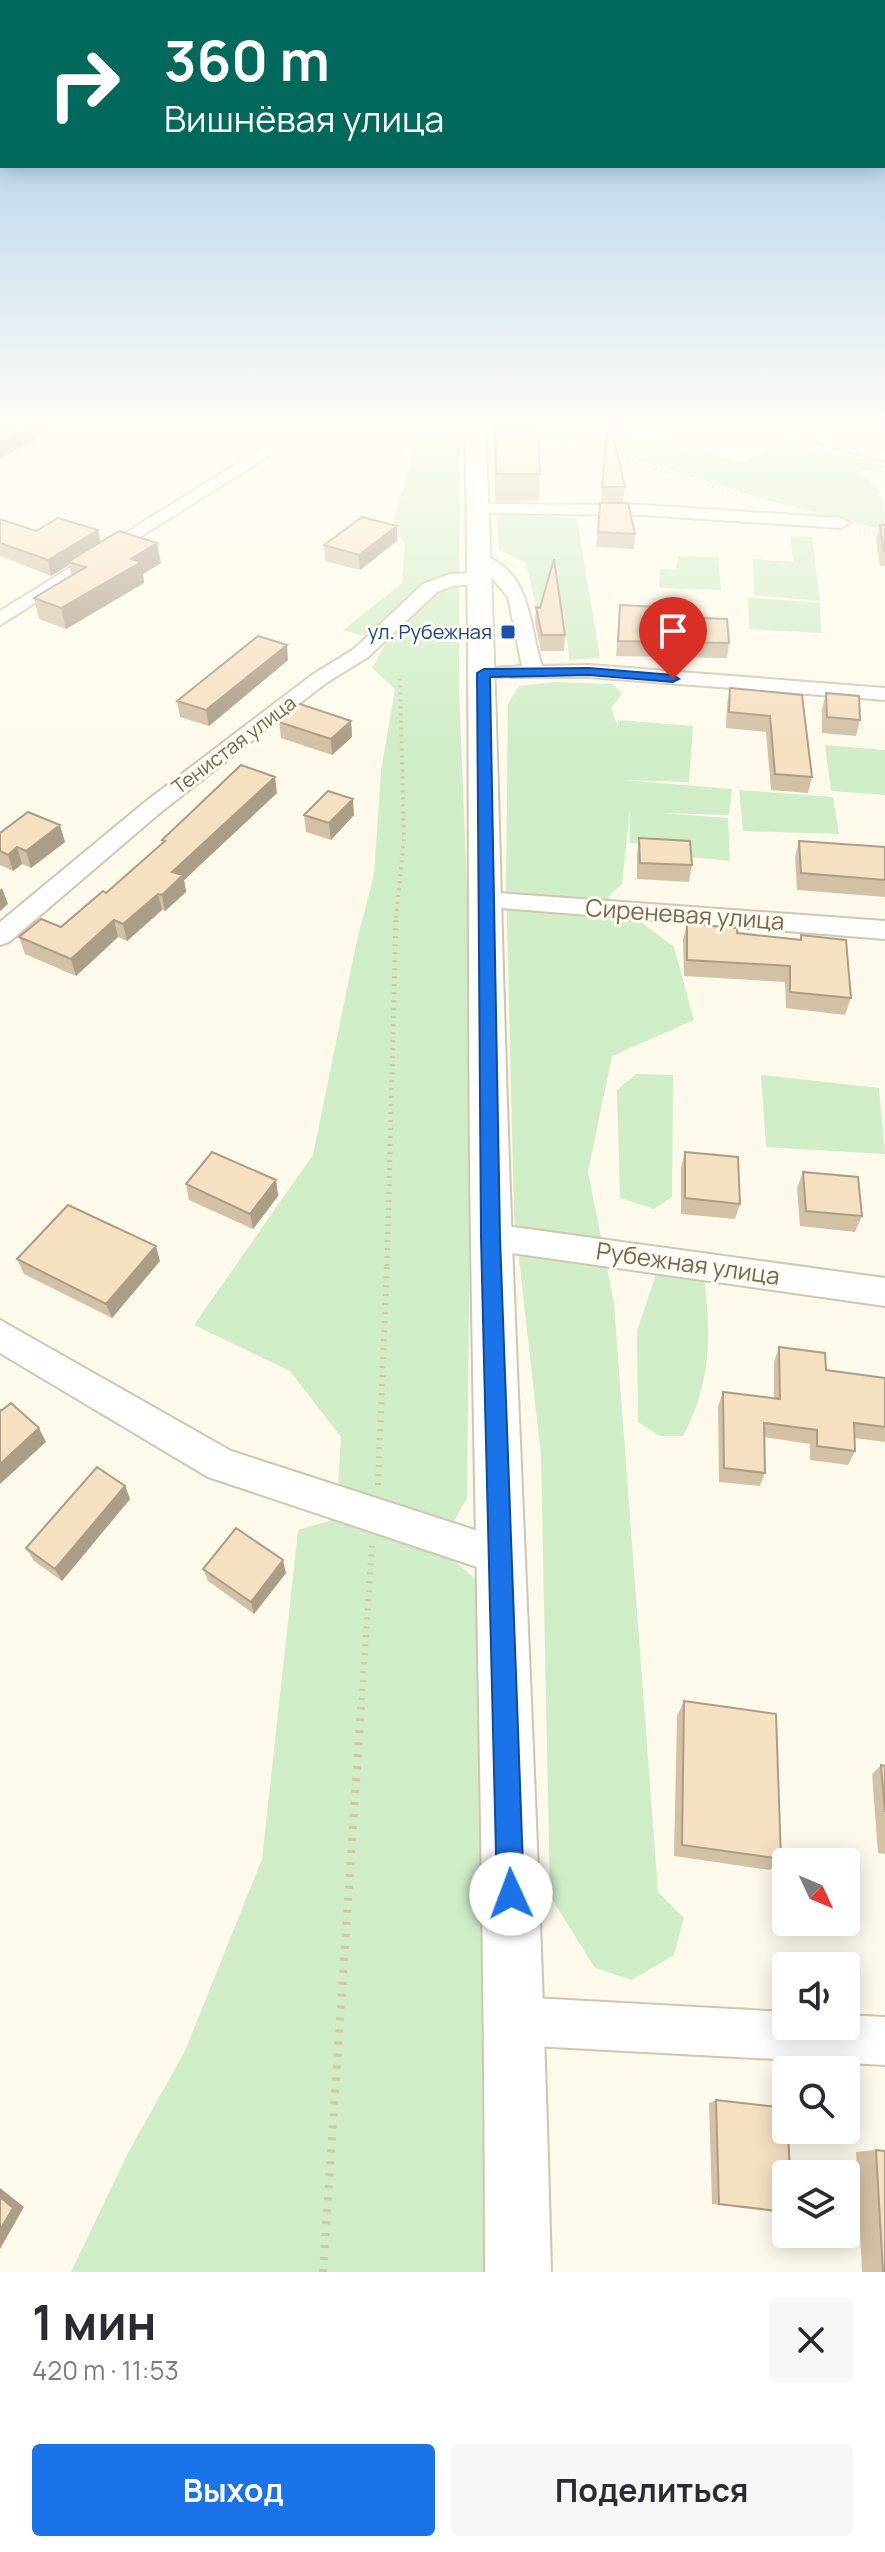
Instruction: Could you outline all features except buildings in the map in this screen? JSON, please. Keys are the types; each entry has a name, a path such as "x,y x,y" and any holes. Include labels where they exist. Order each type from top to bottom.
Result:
{"street":[{"path":"0,619 137,533"},
{"path":"479,533 484,673 491,1237 515,2021 518,2272"},
{"path":"478,570 502,574 521,602 528,660 534,672"},
{"name":"Тенистая улица","path":"0,936 153,807 319,679 361,653 430,588 478,570"},
{"path":"484,673 589,671 885,694"},
{"name":"Сиреневая улица","path":"485,900 885,930"},
{"name":"Рубежная улица","path":"491,1237 885,1292"},
{"path":"0,1335 221,1465 501,1556"},
{"path":"515,2021 885,2041"}],"path":[{"path":"376,1502 387,1282 394,941 404,839 400,679"},
{"path":"323,2272 374,1532"}],"green space":[{"path":"398,533 460,533 459,688 472,1015 467,1498 453,1523 338,1488 341,1437 290,1371 194,1325 313,1155 357,940 374,875 381,771 395,689 372,668 386,643 343,630 402,583 405,543"},
{"path":"498,533 579,533 600,658 569,660 564,612 537,611 526,563 499,549"},
{"path":"790,536 812,537 820,601 754,595 753,559 793,562"},
{"path":"678,556 718,557 721,590 659,588 660,569 676,570"},
{"path":"748,597 820,603 821,633 749,629"},
{"path":"555,682 613,684 622,694 611,708 618,727 618,720 693,726 689,782 623,780 732,789 729,815 659,813 728,818 730,861 669,855 668,846 630,843 630,811 622,884 608,897 674,947 694,1020 612,1056 588,1172 614,1303 658,1892 684,1918 674,1955 632,1980 595,1968 550,1896 541,1456 514,1214 506,883 508,704 519,686"},
{"path":"825,745 885,750 885,795 831,791"},
{"path":"739,790 833,797 839,834 743,831"},
{"path":"636,1074 673,1075 672,1197 654,1209 620,1198 617,1090"},
{"path":"761,1075 879,1088 885,1154 766,1147"},
{"path":"657,1271 704,1276 708,1318 707,1358 700,1396 683,1436 660,1436 638,1422 637,1331"},
{"path":"335,1519 451,1558 482,1585 493,2272 71,2272 128,2153 185,2051 262,1859 298,1530"}],"place":[{"name":"ул. Рубежная","path":"508,632"}],"route":[{"path":"511,1894 491,1237 484,673 589,671 673,679"}]}
